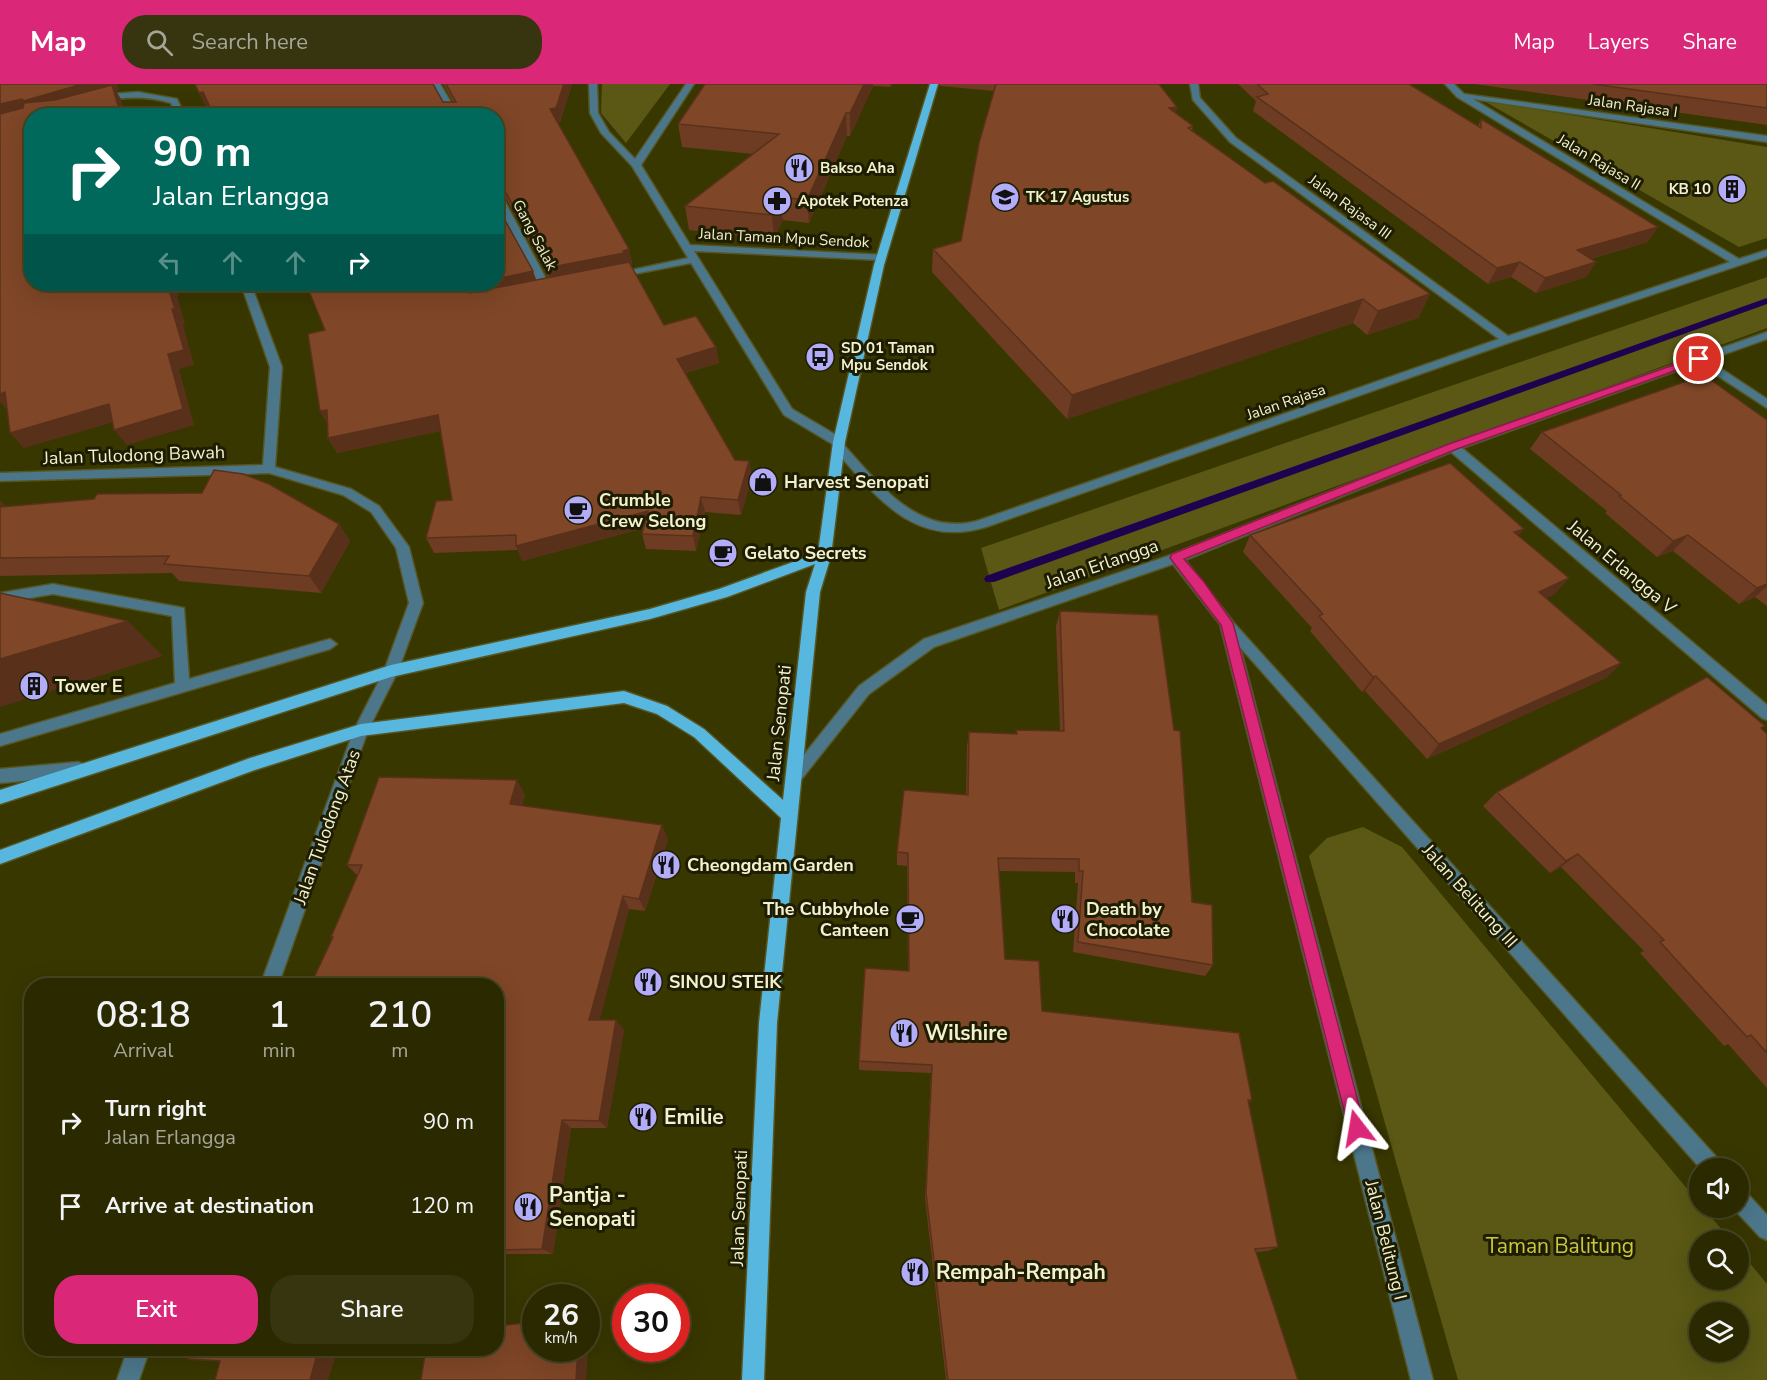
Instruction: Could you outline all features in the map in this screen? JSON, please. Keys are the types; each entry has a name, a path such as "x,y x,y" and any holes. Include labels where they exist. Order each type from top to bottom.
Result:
{"main road":[{"name":"Jalan Senopati","path":"753,1380 768,1023 813,592 824,556 839,444 881,257 934,84"},
{"path":"0,797 391,671 650,614 722,593 824,556"},
{"path":"0,857 250,765 361,730 624,697 662,711 699,733 790,816"}],"street":[{"path":"436,84 450,108"},
{"name":"Jalan Taman Mpu Sendok","path":"593,84 594,113 605,134 636,165 788,412 839,444"},
{"path":"636,165 690,84"},
{"name":"Jalan Rajasa III","path":"1194,84 1196,98 1233,140 1507,340"},
{"name":"Jalan Rajasa II","path":"1449,84 1460,95 1737,262"},
{"path":"94,101 125,94 148,93 174,101 177,108"},
{"name":"Jalan Rajasa I","path":"1460,95 1767,139"},
{"name":"Gang Salak","path":"504,209 547,290"},
{"name":"Jalan Taman Mpu Sendok","path":"686,248 881,257"},
{"name":"Jalan Rajasa","path":"839,444 896,508 923,524 957,529 988,522 1507,340 1737,262 1767,254"},
{"path":"603,279 693,260"},
{"path":"249,291 276,367 269,469"},
{"name":"Jalan Erlangga","path":"795,776 864,690 929,643 1176,558 1453,447 1767,335"},
{"path":"1699,359 1767,404"},
{"name":"Jalan Erlangga V","path":"1453,447 1767,714"},
{"name":"Jalan Tulodong Bawah","path":"0,477 269,469 347,492 375,509 402,548 416,603 391,671"},
{"name":"Jalan Belitung I","path":"1176,558 1227,623 1422,1380"},
{"path":"0,598 53,589 179,612 182,686"},
{"name":"Jalan Belitung III","path":"1227,623 1704,1158"},
{"path":"0,740 330,644"},
{"name":"Jalan Tulodong Atas","path":"272,978 361,730 391,671"},
{"path":"0,776 91,768"},
{"path":"1749,1210 1767,1230"},
{"path":"128,1380 136,1356"}],"green space":[{"path":"602,84 670,84 626,143 601,113"},
{"path":"1484,101 1767,147 1767,238 1739,247"},
{"path":"1767,277 1767,328 999,610 981,548"},
{"name":"Taman Balitung","path":"1363,827 1402,847 1689,1191 1689,1218 1712,1218 1722,1230 1689,1230 1689,1290 1749,1290 1749,1262 1767,1284 1767,1380 1458,1380 1309,856 1327,838"}],"building":[{"path":"0,84 82,84 24,101 22,99 0,104"},
{"path":"195,84 433,84 443,102 456,102 446,84 564,84 556,108 550,109 629,249 623,251 624,253 547,268 504,189 504,108 210,108 203,92 199,93"},
{"path":"705,84 864,84 850,113 846,113 807,200 781,197 772,215 685,206 779,134 678,124"},
{"path":"996,84 1159,84 1177,107 1169,108 1193,126 1188,128 1265,183 1273,181 1430,294 1378,311 1363,299 1072,395 933,249 961,241 979,143"},
{"path":"1257,84 1409,84 1481,128 1481,119 1658,227 1577,250 1596,262 1545,278 1520,262 1497,268 1257,97 1268,94"},
{"path":"1593,84 1767,84 1767,108"},
{"path":"112,85 119,108 24,108 24,291 169,291 184,350 168,354 183,409 114,430 109,404 10,433 5,392 0,394 0,114 23,108 24,103 55,100"},
{"path":"504,218 533,271 504,277"},
{"path":"629,262 664,325 696,316 716,347 677,359 735,460 749,461 738,500 701,497 693,536 642,534 648,511 516,546 516,535 426,538 436,501 452,500 438,415 328,438 327,410 320,411 308,334 325,330 309,291 466,291 469,293 504,291 504,286"},
{"path":"1704,375 1767,420 1767,584 1757,588 1688,535 1673,541 1619,496 1621,495 1542,432"},
{"path":"1450,463 1524,529 1514,532 1569,578 1539,592 1621,663 1439,744 1376,676 1373,677 1319,616 1323,614 1250,535"},
{"path":"214,470 243,474 269,484 339,524 309,576 164,564 169,556 0,558 0,507 94,499 97,494 202,493"},
{"path":"0,593 128,621 0,659"},
{"path":"1060,611 1158,615 1174,730 1180,731 1192,902 1212,905 1213,965 1078,942 1083,871 1079,871 1079,859 998,858 1005,959 1039,961 1042,1011 1239,1033 1252,1100 1248,1100 1278,1247 1255,1249 1298,1380 948,1380 926,1193 932,1065 859,1061 865,968 909,971 908,853 897,852 904,790 968,795 969,732 1017,734 1016,730 1064,731"},
{"path":"1707,677 1765,726 1761,728 1767,734 1767,1053 1751,1035 1747,1037 1660,942 1664,940 1578,854 1566,861 1497,792"},
{"path":"379,777 517,780 510,804 662,825 639,899 623,896 589,1020 616,1020 599,1121 562,1120 542,1249 504,1250 504,978 314,978 362,865 347,865"},
{"path":"522,1323 522,1362 577,1362 576,1380 421,1380 425,1356 504,1356 504,1325"},
{"path":"189,1356 317,1356 310,1380 215,1380 220,1361 188,1359"}],"waterway":[{"path":"990,579 1767,301"}],"place":[{"name":"Bakso Aha","path":"799,168"},
{"name":"KB 10","path":"1732,189"},
{"name":"TK 17 Agustus","path":"1005,197"},
{"name":"Apotek Potenza","path":"777,201"},
{"name":"SD 01 Taman Mpu Sendok","path":"820,357"},
{"name":"Harvest Senopati","path":"763,482"},
{"name":"Crumble Crew Selong","path":"578,510"},
{"name":"Gelato Secrets","path":"723,553"},
{"name":"Tower E","path":"34,686"},
{"name":"Cheongdam Garden","path":"666,865"},
{"name":"The Cubbyhole Canteen","path":"910,919"},
{"name":"Death by Chocolate","path":"1065,919"},
{"name":"SINOU STEIK","path":"648,982"},
{"name":"Wilshire","path":"904,1033"},
{"name":"Emilie","path":"643,1117"},
{"name":"Pantja - Senopati","path":"528,1207"},
{"name":"Rempah-Rempah","path":"915,1272"}],"route":[{"path":"1357,1128 1227,623 1176,558 1453,447 1699,359"}]}
